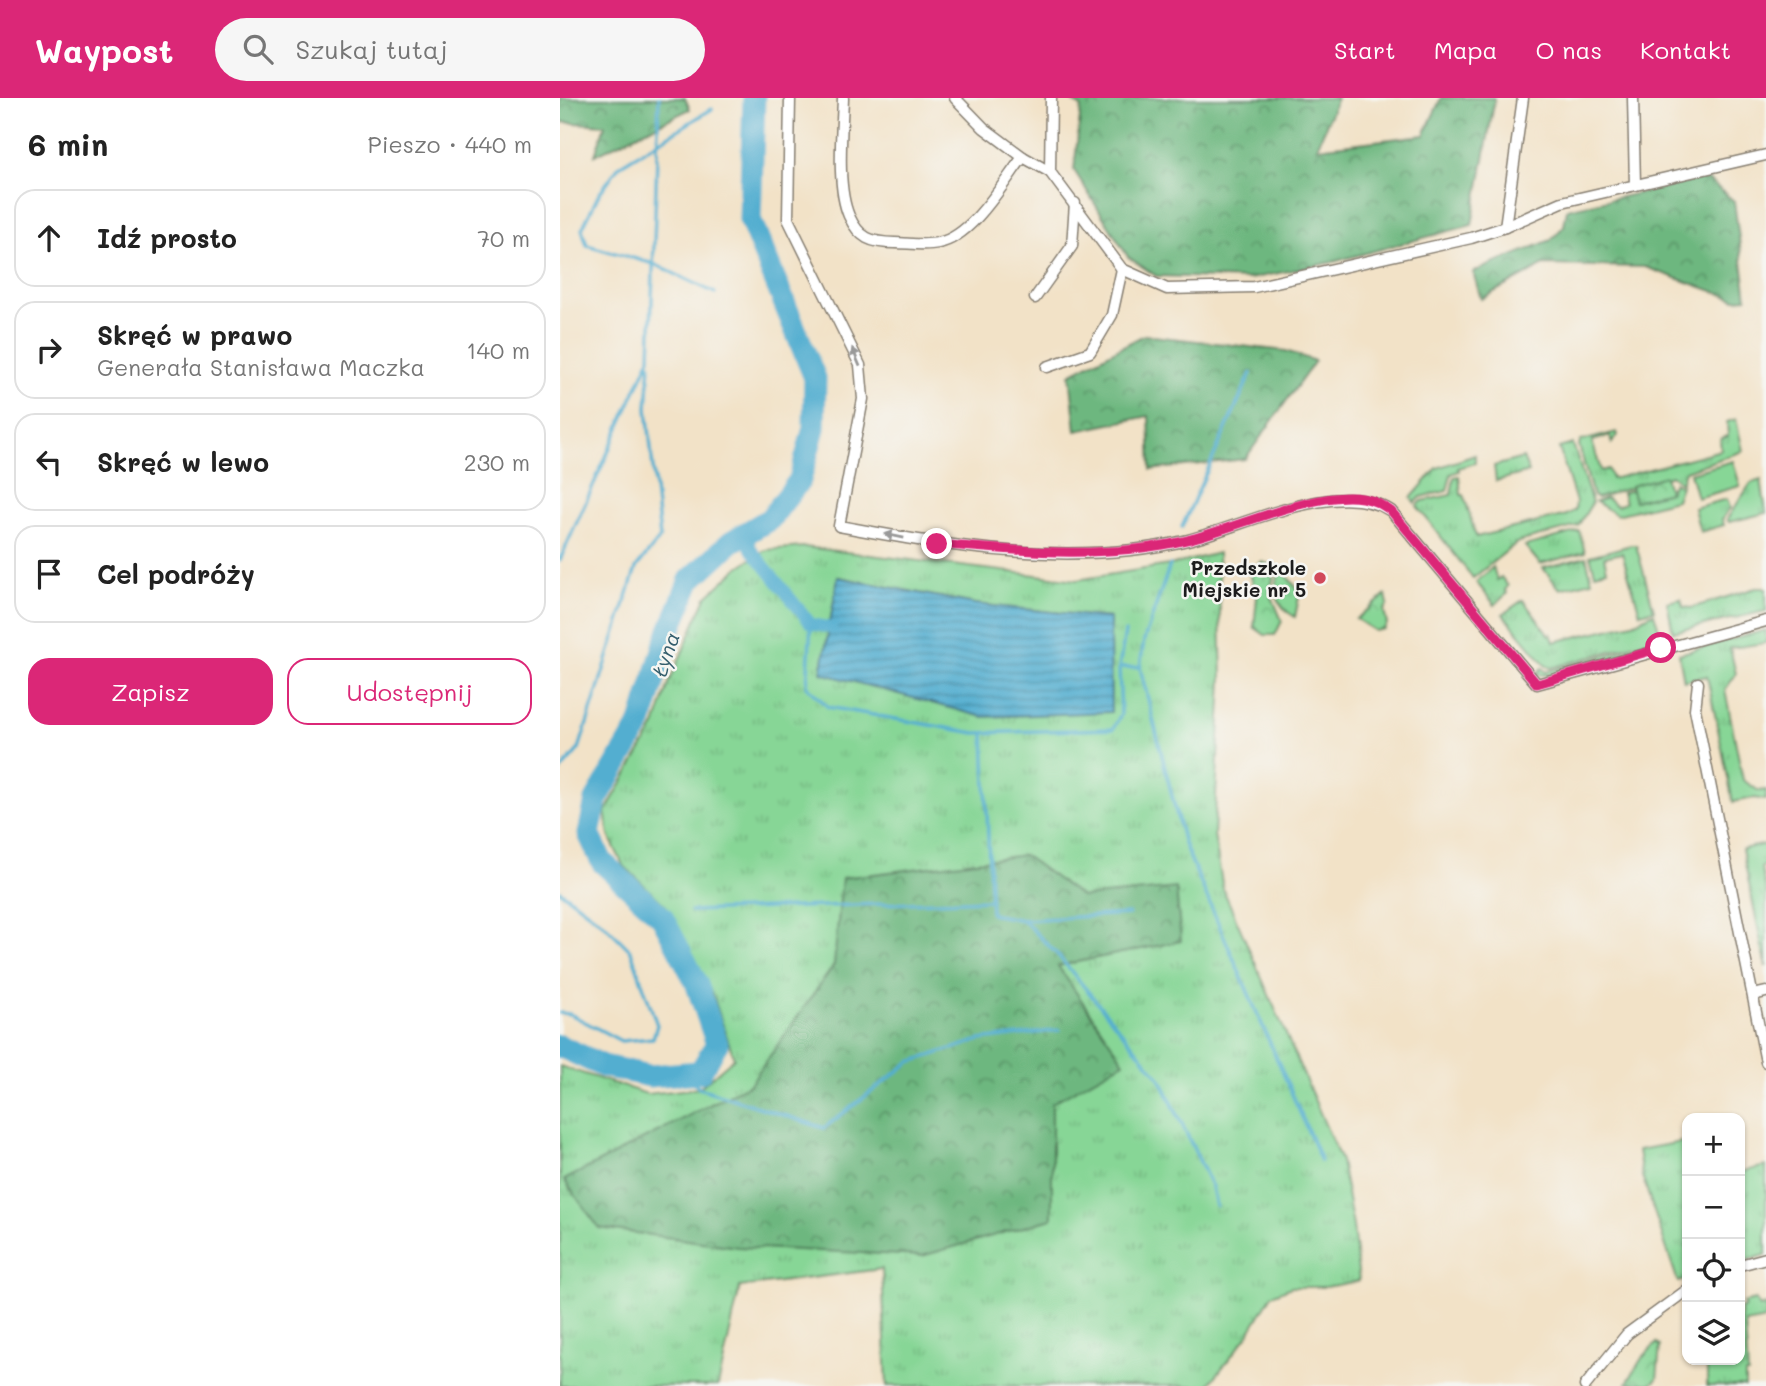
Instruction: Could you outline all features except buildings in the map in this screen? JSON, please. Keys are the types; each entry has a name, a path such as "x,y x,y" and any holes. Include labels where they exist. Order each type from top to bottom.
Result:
{"street":[{"path":"790,98 788,219 860,365 863,399 839,526 937,544 1029,552 1107,552 1187,540 1331,498 1360,497 1376,501 1391,511 1537,684 1766,621"},
{"path":"843,98 843,180 847,213 858,233 873,243 938,243 961,233 989,202 1023,157"},
{"path":"955,98 984,128 1023,157 1049,172 1074,203 1108,255 1122,269 1167,289 1254,287 1471,238 1505,227 1562,202 1766,155"},
{"path":"1049,172 1051,98"},
{"path":"1505,227 1523,98"},
{"path":"1633,98 1635,185"},
{"path":"1035,298 1072,246 1074,203"},
{"path":"1047,367 1090,352 1112,315 1122,269"},
{"path":"1698,683 1695,709 1766,1062"},
{"path":"1753,995 1766,992"},
{"path":"1745,1264 1766,1258"},
{"path":"1585,1386 1627,1334 1682,1294"}],"green space":[{"path":"560,98 685,98 690,109 595,155 605,125 560,122"},
{"path":"1067,98 1337,98 1317,148 1424,135 1441,98 1495,98 1472,225 1333,262 1250,279 1156,276 1128,257 1074,170 1081,107"},
{"path":"1706,178 1734,201 1747,298 1735,299 1645,267 1544,265 1481,299 1473,272 1551,240 1564,226 1567,209"},
{"path":"1144,335 1286,351 1315,361 1245,459 1151,470 1149,416 1076,431 1070,374"},
{"path":"1736,419 1743,451 1685,471 1681,483 1671,475 1597,498 1593,496 1579,445 1581,441 1617,432 1618,435 1612,443 1610,436 1592,441 1601,471 1608,469 1612,479 1721,450 1720,439 1728,436 1727,422"},
{"path":"1573,444 1592,503 1578,526 1518,542 1473,578 1417,506 1422,501 1451,495 1454,477 1459,476 1461,495 1464,495 1476,537 1567,515 1575,510 1576,502 1559,448"},
{"path":"1475,455 1475,463 1458,468 1459,471 1451,474 1447,491 1421,497 1415,503 1411,498 1437,468"},
{"path":"1523,458 1529,472 1496,481 1494,466"},
{"path":"1733,461 1740,486 1697,498 1690,473"},
{"path":"1665,476 1669,492 1635,501 1631,486"},
{"path":"1761,480 1766,513 1729,522 1727,519 1751,483"},
{"path":"1674,482 1681,486 1676,500 1617,515 1596,502 1606,498 1617,506 1625,503 1622,493 1632,490 1635,501 1669,492"},
{"path":"1727,499 1730,508 1722,519 1724,525 1700,532 1694,508"},
{"path":"1579,531 1585,552 1540,564 1525,546"},
{"path":"1636,545 1654,610 1640,613 1622,553 1604,557 1607,570 1595,573 1590,556"},
{"path":"804,547 1077,580 1175,564 1218,553 1222,680 1214,835 1223,889 1341,1161 1353,1226 1359,1281 1326,1287 1291,1287 1272,1295 1247,1336 1208,1386 887,1386 882,1269 740,1287 718,1386 560,1386 560,1066 647,1094 699,1088 734,1058 713,996 667,907 623,865 609,836 605,812 655,726 669,683 706,597 739,567 765,550","holes":["839,577 975,604 1109,618 1111,711 831,628"]},
{"path":"1586,557 1592,581 1560,589 1543,568"},
{"path":"1261,562 1276,566 1270,592 1282,621 1275,635 1265,635 1254,627 1257,597 1250,573"},
{"path":"1493,567 1497,580 1501,577 1508,586 1505,590 1507,593 1495,605 1476,582"},
{"path":"1282,570 1300,592 1295,617 1284,608 1277,596 1276,584"},
{"path":"1756,588 1766,588 1766,611 1673,632 1667,602 1681,599 1683,607 1691,608"},
{"path":"1386,595 1388,604 1384,611 1387,624 1384,629 1375,631 1356,619"},
{"path":"1523,600 1549,635 1551,634 1554,642 1633,623 1654,613 1660,633 1657,638 1551,668 1546,666 1503,614"},
{"path":"1766,630 1766,643 1730,648 1736,674 1725,690 1743,780 1759,791 1766,790 1766,800 1754,798 1733,802 1707,676 1684,681 1679,654"},
{"path":"1653,642 1654,646 1552,676 1536,674 1542,668 1546,672"},
{"path":"1766,844 1766,864 1761,868 1766,891 1766,967 1742,849"},
{"path":"1024,855 1082,897 1176,888 1181,941 1058,966 1124,1062 1052,1103 1052,1219 922,1256 738,1247 599,1228 564,1180 750,1084 834,965 842,878"},
{"path":"1682,1142 1682,1281 1678,1282 1642,1176 1638,1150"},
{"path":"1766,1166 1766,1255 1745,1261 1745,1176 1745,1171"},
{"path":"1755,1300 1760,1307 1766,1305 1766,1319 1745,1323 1745,1302"},
{"path":"1745,1323 1748,1374 1745,1374 1745,1386 1707,1386 1707,1365 1745,1365"},
{"path":"1657,1343 1660,1346 1657,1379 1651,1384 1627,1383 1642,1358"}],"water":[{"path":"838,577 975,604 1110,618 1111,712 983,717 821,673"}],"waterway":[{"path":"560,560 650,358 659,98"},
{"name":"Łyna","path":"560,1046 603,1066 650,1076 700,1072 717,1044 696,982 662,917 602,862 589,834 596,800 641,723 665,643 690,580 731,542 770,519 800,480 814,428 815,378 750,219 754,98"},
{"path":"712,109 619,166 599,194 582,229 587,245 654,264 715,293"},
{"path":"560,771 579,749 636,568 660,538 647,408 650,364"},
{"path":"1182,527 1251,373"},
{"path":"747,535 751,549 811,624 831,628"},
{"path":"1170,565 1144,640 1140,667 1184,844 1321,1161"},
{"path":"811,624 807,686 828,707 975,733 1113,729 1121,714 1119,668 1125,632"},
{"path":"1119,668 1140,667"},
{"path":"984,733 991,914 1023,920 1129,914"},
{"path":"560,891 604,924 631,951 657,1025 653,1038 621,1041 570,1014 560,1013"},
{"path":"691,911 991,900"},
{"path":"1023,920 1056,953 1160,1078 1212,1187 1216,1206"},
{"path":"684,1073 699,1088 824,1128 910,1062 980,1040 1060,1030"}],"place":[{"name":"Przedszkole Miejskie nr 5","path":"1320,578"}],"route":[{"path":"937,544 1029,552 1146,549 1257,520 1300,505 1331,498 1360,497 1376,501 1391,511 1537,684 1661,648"}]}
